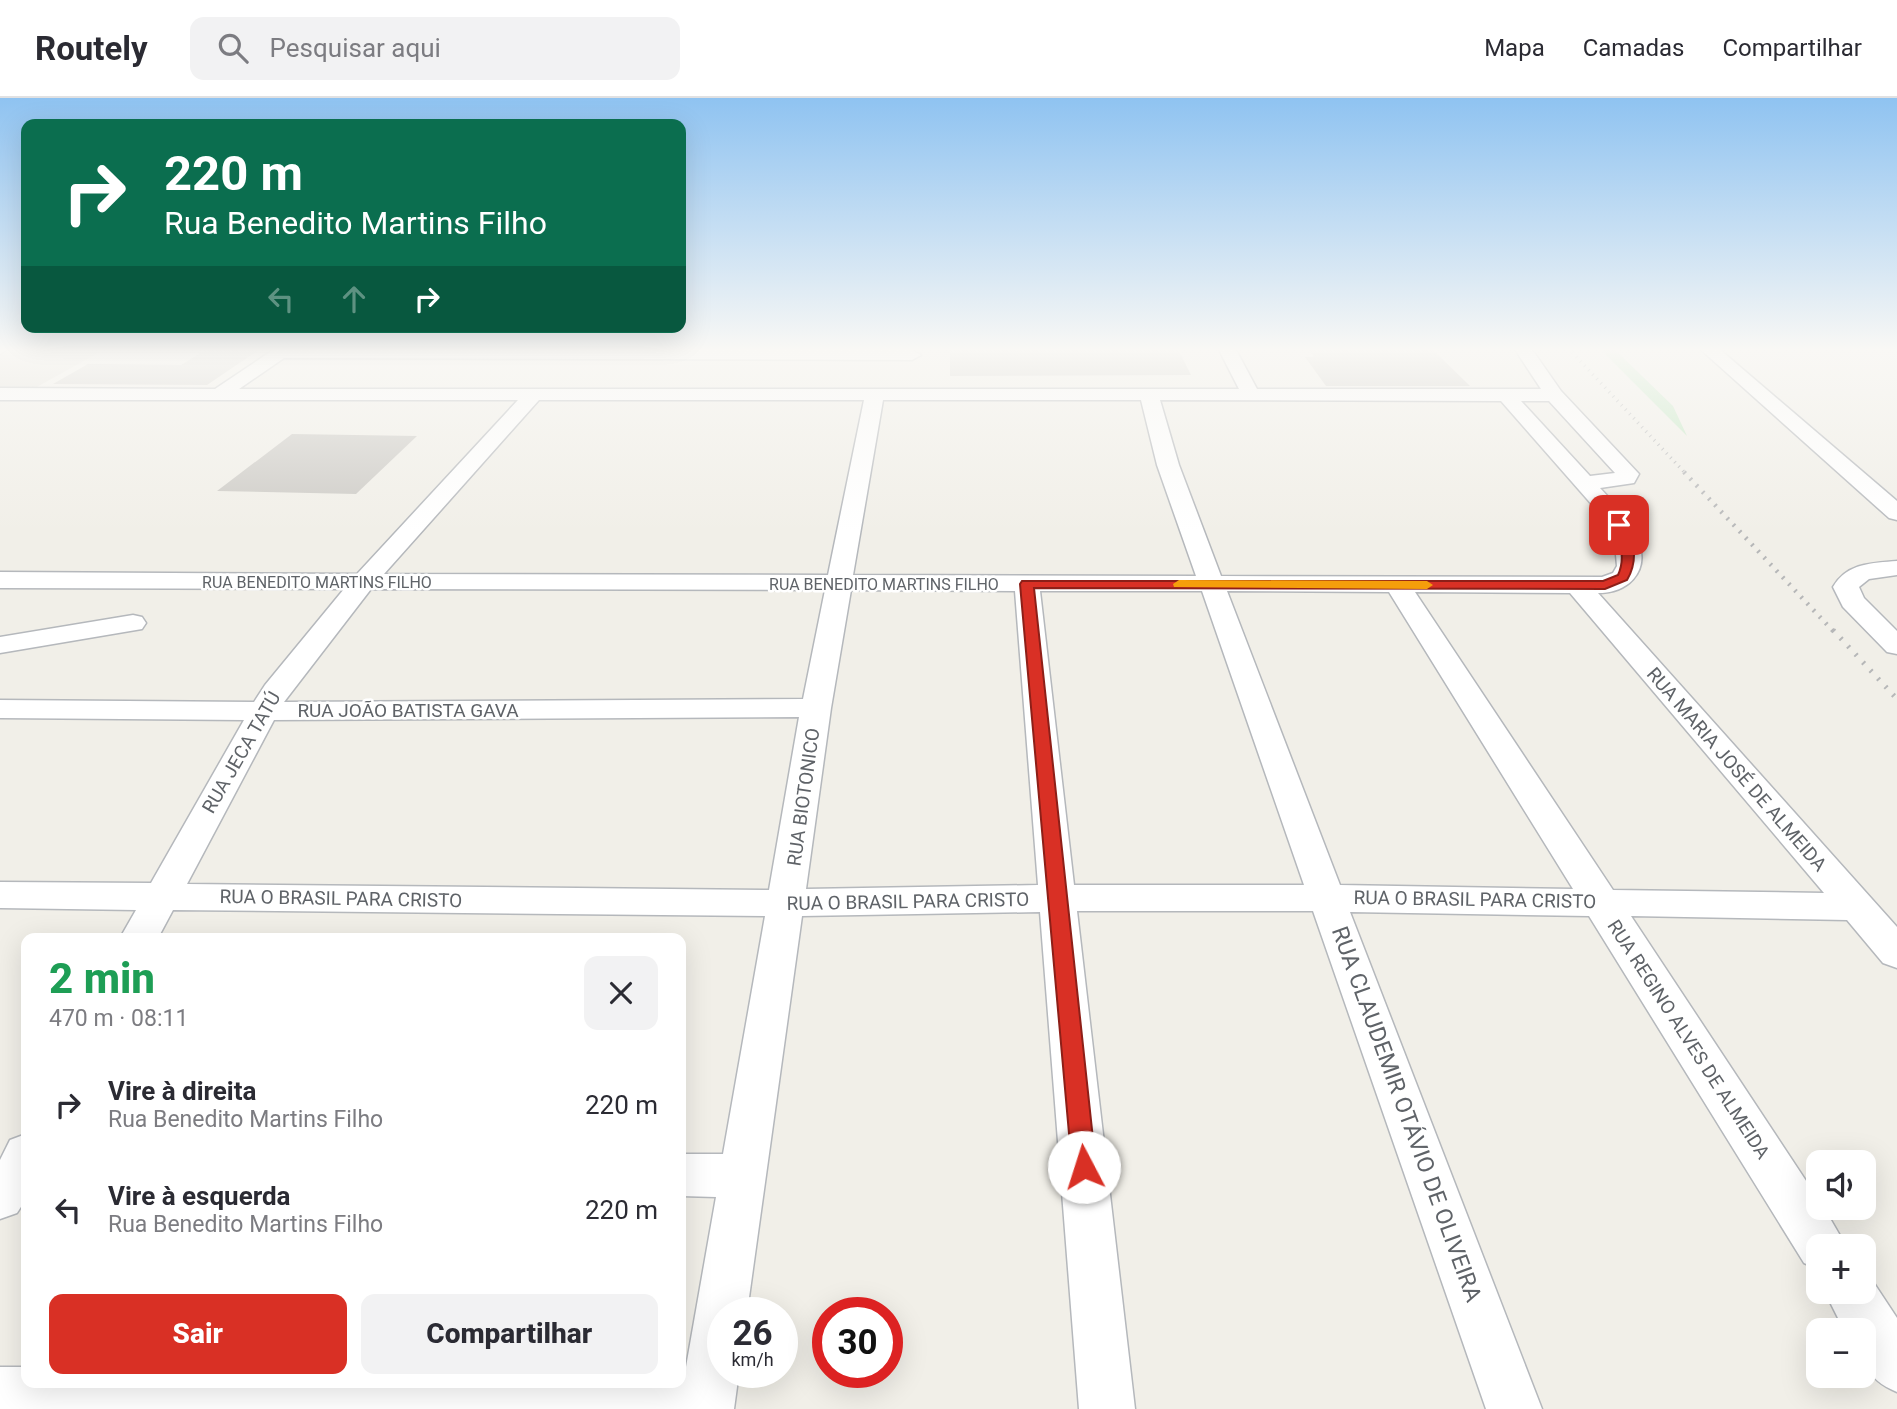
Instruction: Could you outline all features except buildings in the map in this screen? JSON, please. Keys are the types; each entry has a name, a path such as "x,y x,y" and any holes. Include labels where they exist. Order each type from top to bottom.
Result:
{"street":[{"name":"RUA JECA TATÚ","path":"142,933 261,711 363,582 520,409"},
{"name":"RUA BIOTONICO","path":"707,1401 816,708 873,409"},
{"name":"RUA CLAUDEMIR OTÁVIO DE OLIVEIRA","path":"1153,409 1168,465 1210,584 1328,898 1514,1409"},
{"name":"RUA BENEDITO MARTINS FILHO","path":"0,580 1577,586 1615,582 1623,578 1629,566 1627,543 1619,525 1519,409"},
{"path":"1568,409 1628,474 1626,478 1585,483"},
{"path":"1777,409 1897,513"},
{"path":"1897,568 1859,574 1848,581 1846,587 1852,601 1897,646"},
{"path":"1027,584 1107,1409"},
{"name":"RUA REGINO ALVES DE ALMEIDA","path":"1397,584 1813,1234"},
{"name":"RUA MARIA JOSÉ DE ALMEIDA","path":"1577,586 1897,953"},
{"path":"0,645 133,622"},
{"name":"RUA JOÃO BATISTA GAVA","path":"0,709 261,711 816,708"},
{"name":"RUA O BRASIL PARA CRISTO","path":"0,895 787,903 1058,898 1328,898 1858,907"},
{"path":"686,1175 743,1176"},
{"path":"1858,1304 1897,1365"},
{"path":"0,1394 707,1401"}],"green space":[{"path":"1660,409 1674,409 1687,436"}],"railway":[{"path":"1625,409 1686,474"},
{"path":"1684,472 1834,632"},
{"path":"1833,630 1897,699"}],"slow traffic":[{"path":"1179,584 1427,585"}],"route":[{"path":"1084,1167 1027,584 1605,585 1623,578 1629,566 1627,543 1619,525"}]}
